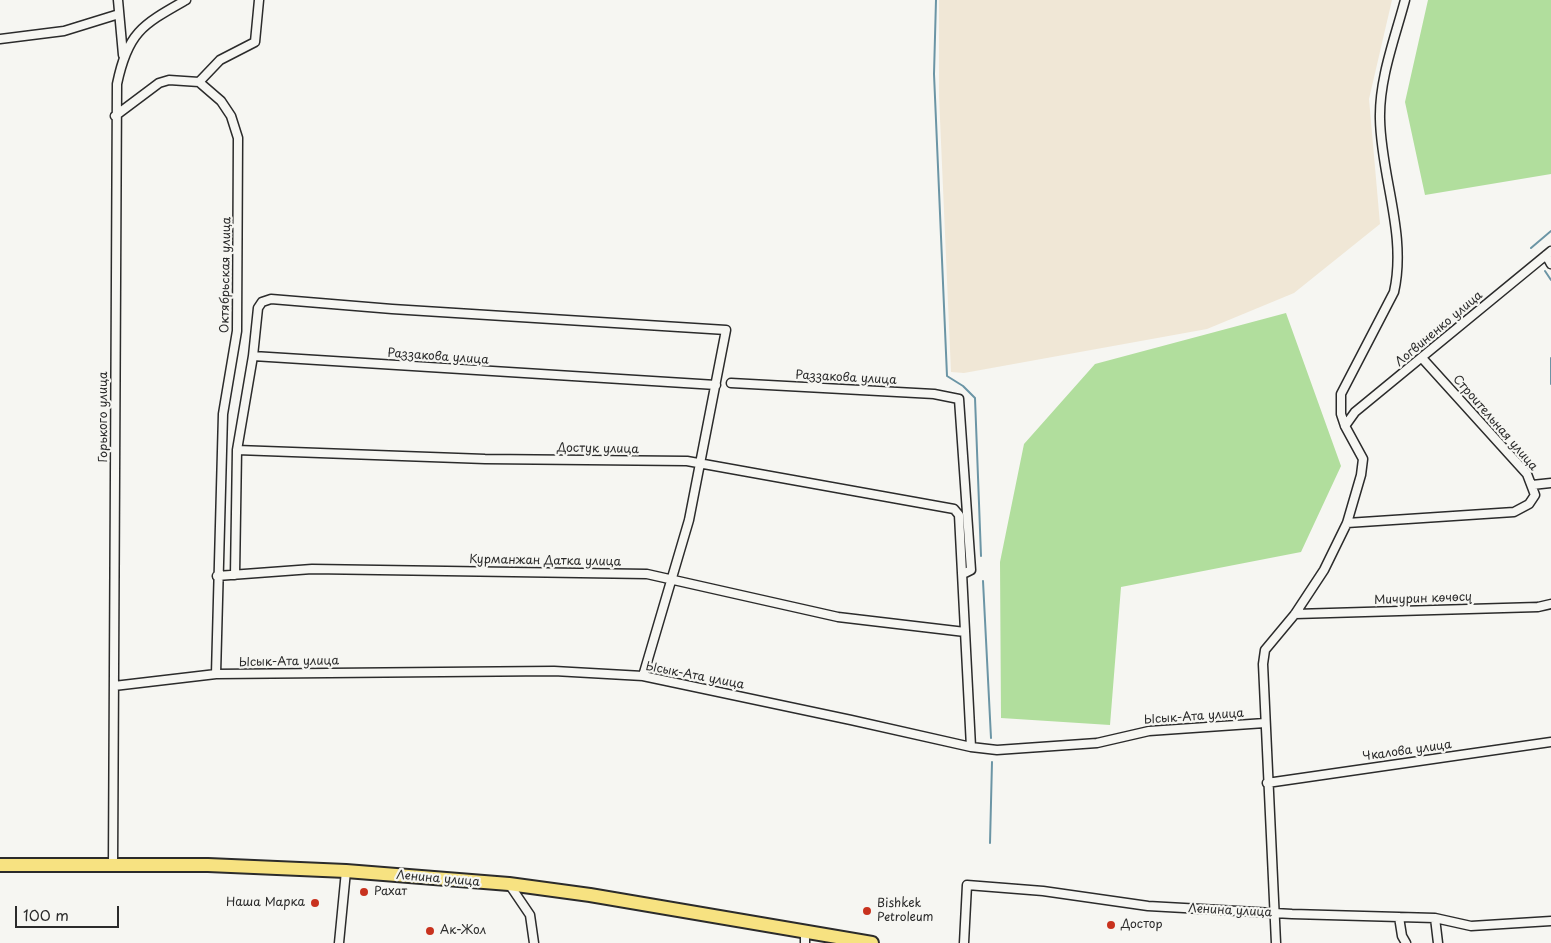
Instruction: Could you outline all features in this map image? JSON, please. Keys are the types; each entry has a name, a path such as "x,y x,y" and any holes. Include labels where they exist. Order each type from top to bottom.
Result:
{"main road":[{"name":"Ленина улица","path":"0,864 208,864 346,871 509,884 590,894 805,937 872,943"}],"street":[{"path":"118,0 123,56"},
{"name":"Горького улица","path":"113,865 116,84 123,56 142,28 186,0"},
{"path":"115,116 159,82 169,80 199,82 220,60 255,42 260,0"},
{"path":"1276,943 1267,783 1263,664 1265,650 1294,614 1324,570 1347,522 1361,475 1363,459 1345,426 1341,414 1341,394 1394,292 1398,275 1398,247 1380,120 1381,94 1405,0"},
{"path":"0,39 56,33 119,14"},
{"name":"Октябрьская улица","path":"199,82 221,101 231,116 238,138 237,331 223,414 218,576"},
{"path":"1548,253 1551,264"},
{"name":"Логвиненко улица","path":"1345,426 1355,412 1548,253"},
{"path":"235,575 237,450 253,356 258,308 262,302 271,299 392,309 726,330 690,520 642,676"},
{"name":"Раззакова улица","path":"253,356 716,385"},
{"name":"Строительная улица","path":"1347,522 1514,512 1529,504 1535,495 1527,474 1422,358"},
{"name":"Раззакова улица","path":"732,383 934,394 959,399 971,570 962,574"},
{"name":"Достук улица","path":"237,450 486,459 701,463 954,509 959,515 962,574"},
{"path":"1532,485 1551,483"},
{"name":"Курманжан Датка улица","path":"218,576 312,569 647,574 838,618 965,632"},
{"path":"962,574 971,747"},
{"path":"216,674 218,576"},
{"name":"Мичурин көчөсү","path":"1294,614 1538,607 1551,604"},
{"name":"Ысык-Ата улица","path":"114,686 216,674 554,670 642,676 971,747 997,750 1097,743 1149,731 1265,723"},
{"name":"Чкалова улица","path":"1267,783 1551,742"},
{"path":"339,943 346,871"},
{"path":"509,884 530,915 534,943"},
{"name":"Ленина улица","path":"964,943 967,885 1043,891 1148,906 1275,913 1435,918 1471,926 1551,921"},
{"path":"1399,917 1402,936 1406,943"},
{"path":"1435,918 1438,943"}],"shaded area":[{"path":"939,0 1392,0 1369,99 1380,224 1294,293 1207,329 964,373 951,372 939,96"}],"green space":[{"path":"1428,0 1551,0 1551,174 1425,195 1405,102"},
{"path":"1286,313 1341,466 1301,552 1121,587 1110,725 1001,718 1000,562 1024,444 1095,364"}],"waterway":[{"path":"936,0 934,74 947,376 963,386 975,398 981,556"},
{"path":"1531,248 1551,231"},
{"path":"1545,271 1551,280"},
{"path":"1551,358 1551,384"},
{"path":"983,581 991,738"},
{"path":"990,843 992,762"}],"place":[{"name":"Рахат","path":"364,892"},
{"name":"Наша Марка","path":"315,903"},
{"name":"Bishkek Petroleum","path":"867,911"},
{"name":"Достор","path":"1111,925"},
{"name":"Ак-Жол","path":"430,931"}]}
